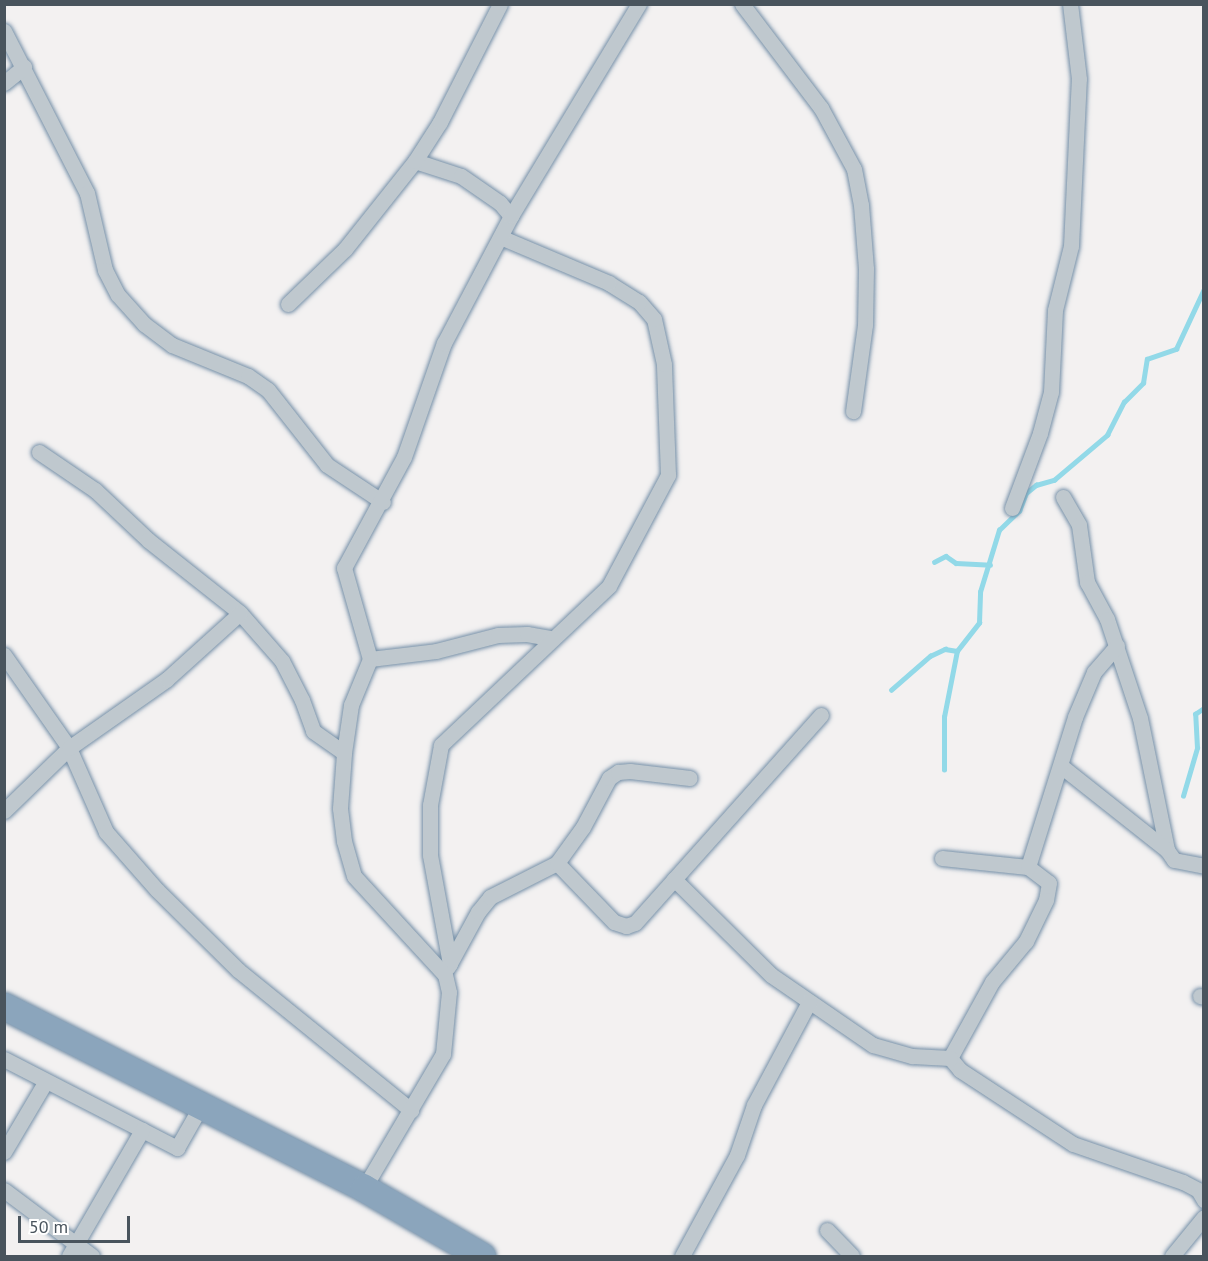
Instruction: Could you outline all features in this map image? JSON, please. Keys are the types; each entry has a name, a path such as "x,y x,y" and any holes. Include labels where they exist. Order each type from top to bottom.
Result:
{"highway":[{"path":"4,1006 364,1188 482,1257"}],"street":[{"path":"288,304 345,249 415,161 440,122 500,4"},
{"path":"447,970 354,876 340,808 344,753 351,705 370,659 344,568 360,533 382,502 404,457 444,343 511,216 639,4"},
{"path":"742,4 821,108 854,168 861,205 866,269 865,325 853,411"},
{"path":"1012,508 1040,433 1051,392 1054,310 1071,246 1079,79 1070,4"},
{"path":"4,30 87,193 105,270 118,295 144,324 172,345 248,376 268,390 327,465 382,502"},
{"path":"4,83 24,67"},
{"path":"415,161 461,176 500,203 511,216"},
{"path":"364,1188 443,1054 448,992 447,970 430,855 430,805 441,745 550,638 609,586 668,475 664,364 654,319 639,302 609,283 500,237"},
{"path":"39,452 95,490 148,540 240,613 282,661 302,700 313,731 344,753"},
{"path":"1064,497 1079,525 1087,582 1117,646 1151,762 1160,828 1167,850"},
{"path":"4,811 69,748 167,679 240,613"},
{"path":"370,659 436,651 498,635 527,633 550,638"},
{"path":"1028,867 1075,717 1095,672 1117,646"},
{"path":"4,655 69,748 106,832 157,890 238,970 411,1110"},
{"path":"557,863 620,926 635,923 821,715"},
{"path":"1061,766 1167,850 1174,860 1203,866"},
{"path":"447,970 478,912 490,897 557,863 583,827 609,778 618,772 690,778"},
{"path":"942,858 1028,867 1049,883 1046,900 1026,940 992,982 954,1045 950,1058"},
{"path":"674,879 771,975 873,1045 912,1056 950,1058 960,1070 1073,1144 1183,1182 1198,1190 1203,1200"},
{"path":"682,1257 737,1155 754,1105 809,1002"},
{"path":"4,1059 177,1148 201,1106"},
{"path":"4,1152 46,1081"},
{"path":"74,1251 142,1130"},
{"path":"4,1190 74,1251 92,1257"},
{"path":"1172,1257 1203,1217"},
{"path":"827,1230 852,1257"}],"waterway":[{"path":"944,770 944,717 957,651 979,623 980,592 999,530 1019,511 1026,493 1036,485 1054,480 1107,435 1124,402 1143,383 1147,359 1176,349 1204,289"},
{"path":"934,562 946,556 956,563 990,565"},
{"path":"891,690 930,656 945,649 957,651"},
{"path":"1183,796 1197,748 1195,714 1204,708"}]}
